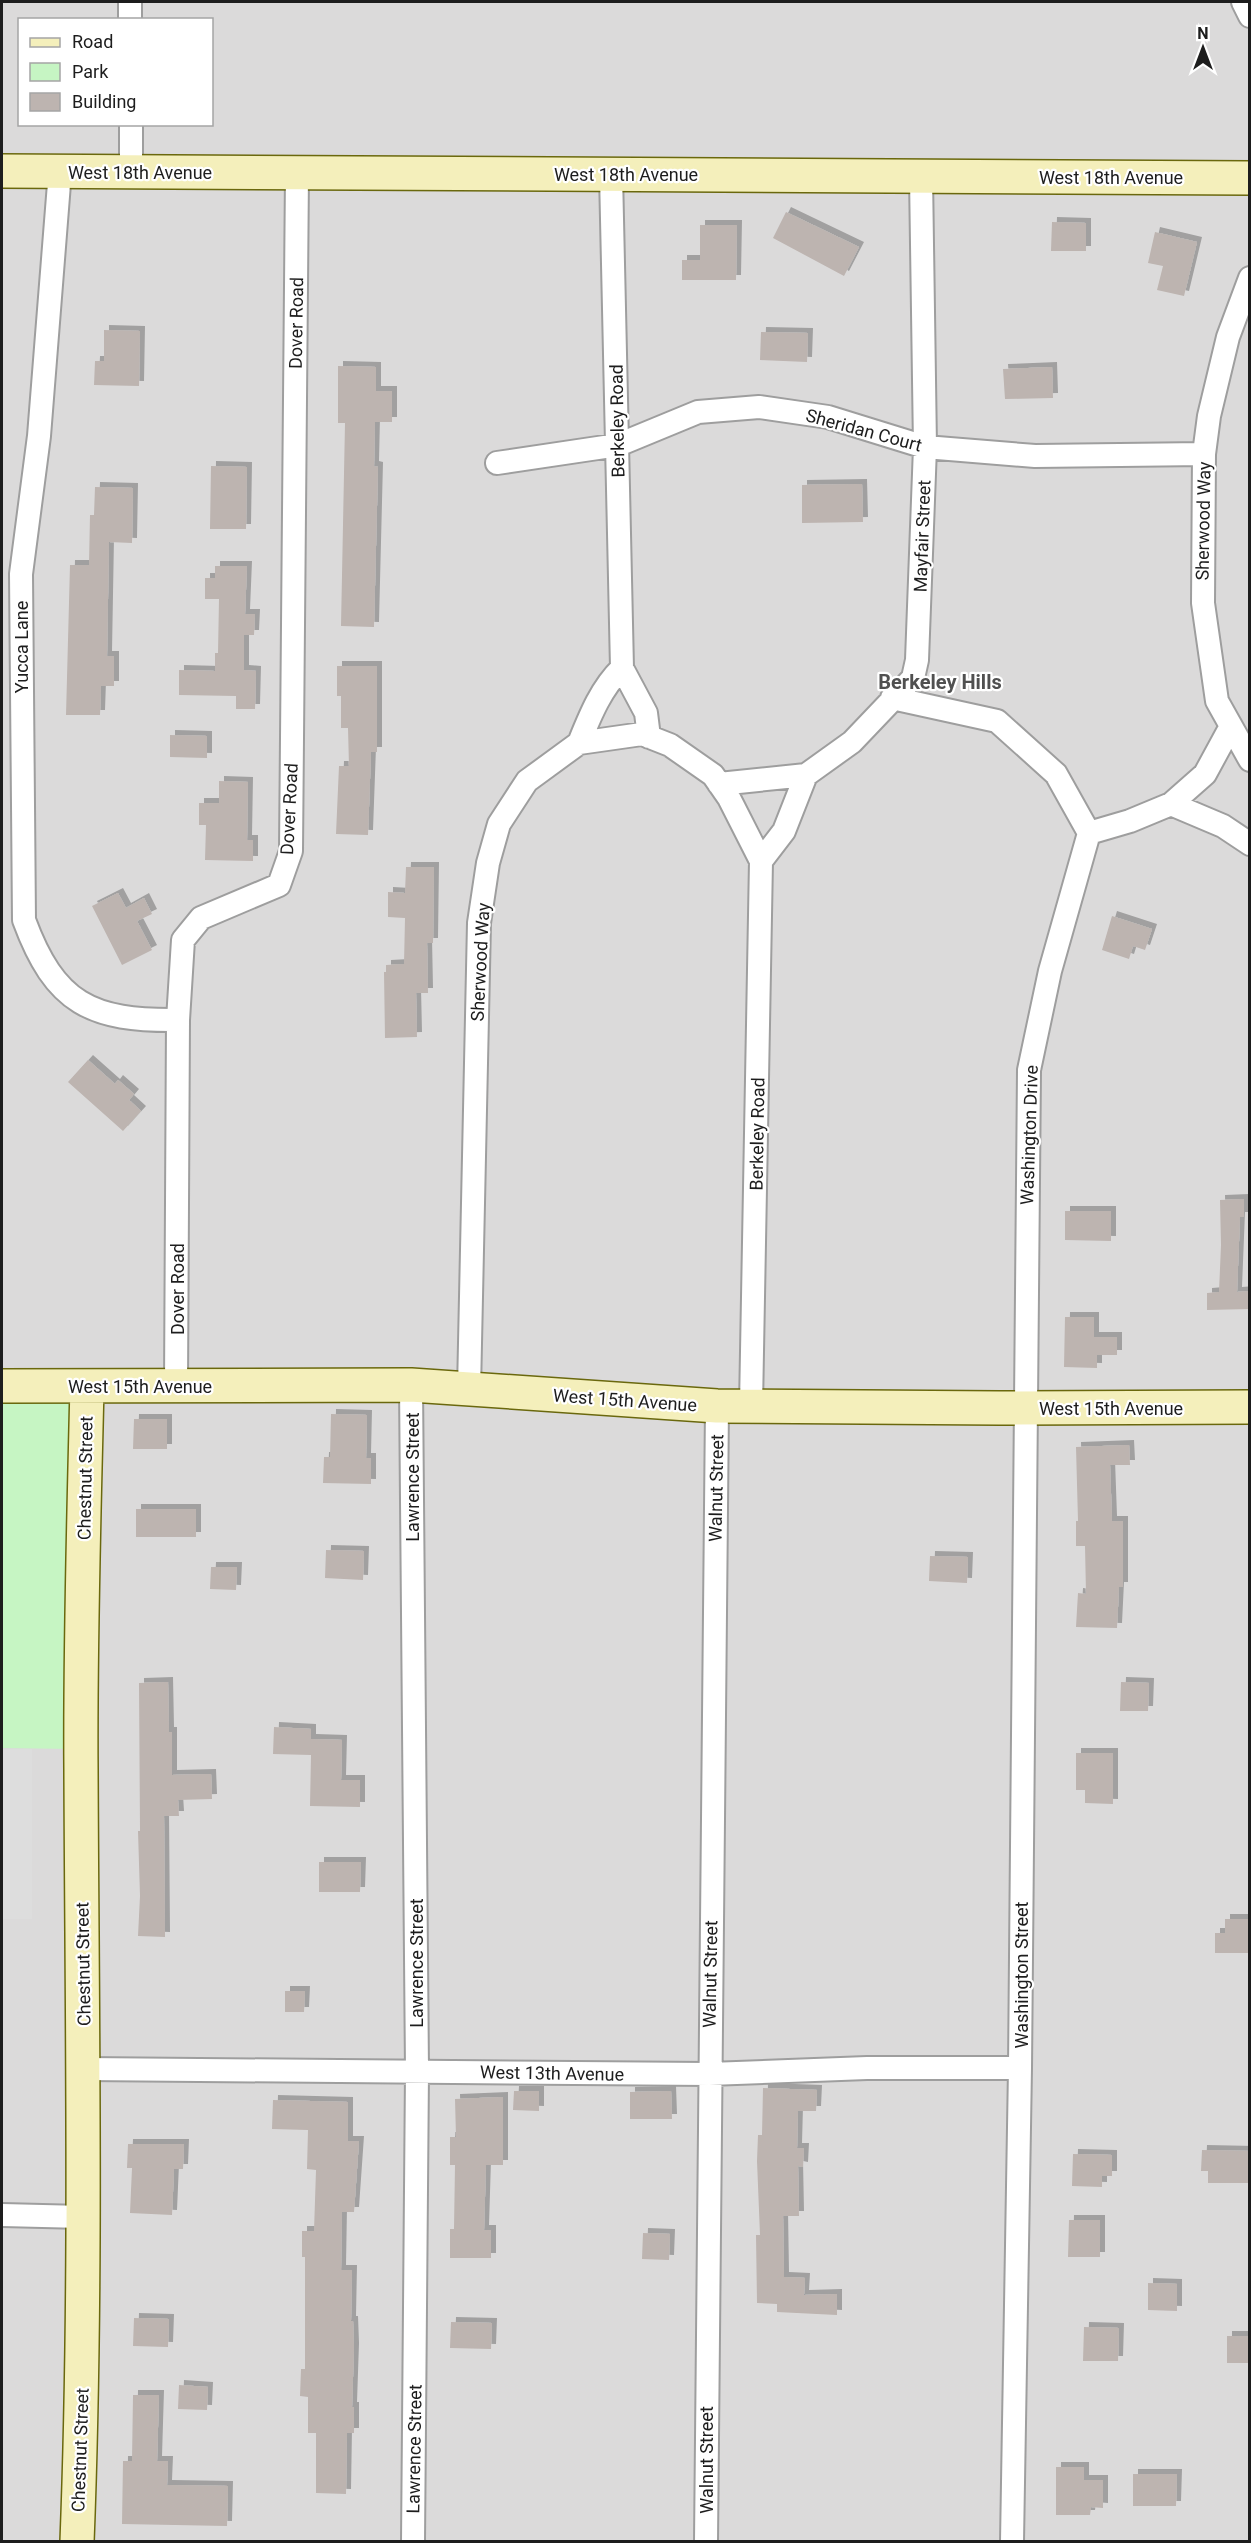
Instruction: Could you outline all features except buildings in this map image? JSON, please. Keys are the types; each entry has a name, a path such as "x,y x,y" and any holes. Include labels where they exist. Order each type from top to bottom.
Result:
{"street":[{"path":"130,2 130,18"},
{"path":"1243,2 1250,16"},
{"path":"131,126 131,172"},
{"name":"West 18th Avenue","path":"2,171 1250,178"},
{"name":"Yucca Lane","path":"60,171 39,436 21,574 24,920 36,952 61,990 94,1011 136,1020 178,1020"},
{"name":"Dover Road","path":"176,1386 178,1020 183,940 201,918 279,885 291,851 297,173"},
{"name":"Berkeley Road","path":"611,174 622,668 646,712 649,737"},
{"name":"Mayfair Street","path":"806,775 852,741 913,678 917,660 925,447 921,176"},
{"name":"Sherwood Way","path":"1250,278 1228,337 1209,416 1204,454 1203,603 1217,701 1230,728 1250,760"},
{"name":"Sheridan Court","path":"497,463 618,446 698,412 759,407 828,417 925,447 1035,456 1204,454"},
{"path":"579,742 601,695 622,668"},
{"path":"892,698 997,721 1056,774 1089,833 1130,821 1172,804 1205,774 1230,728"},
{"name":"Sherwood Way","path":"469,1390 479,923 488,862 499,824 527,781 579,742 642,734 670,745 713,775 729,798 761,861"},
{"path":"719,784 806,775 784,831 761,861"},
{"path":"1172,804 1223,826 1250,844"},
{"name":"Washington Drive","path":"1024,1408 1029,1070 1050,971 1089,833"},
{"name":"Berkeley Road","path":"751,1406 761,861"},
{"name":"West 15th Avenue","path":"2,1386 411,1385 717,1406 1250,1407"},
{"name":"Lawrence Street","path":"411,1385 417,2071 413,2541"},
{"name":"Chestnut Street","path":"77,2541 82,2415 84,2070 81,1766 87,1386"},
{"name":"Walnut Street","path":"706,2541 717,1406"},
{"name":"Washington Street","path":"1012,2541 1020,2068 1024,1408"},
{"name":"West 13th Avenue","path":"84,2070 709,2074 867,2068 1020,2068"},
{"path":"2,2215 83,2217"}],"shaded area":[{"path":"2,2 1249,2 1249,2541 2,2541"},
{"path":"2,1749 32,1749 32,1919 2,1919"}],"green space":[{"path":"62,1401 69,1404 74,1411 73,1749 2,1748 2,1402"}],"district":[{"name":"Berkeley Hills","path":"940,682"}]}
